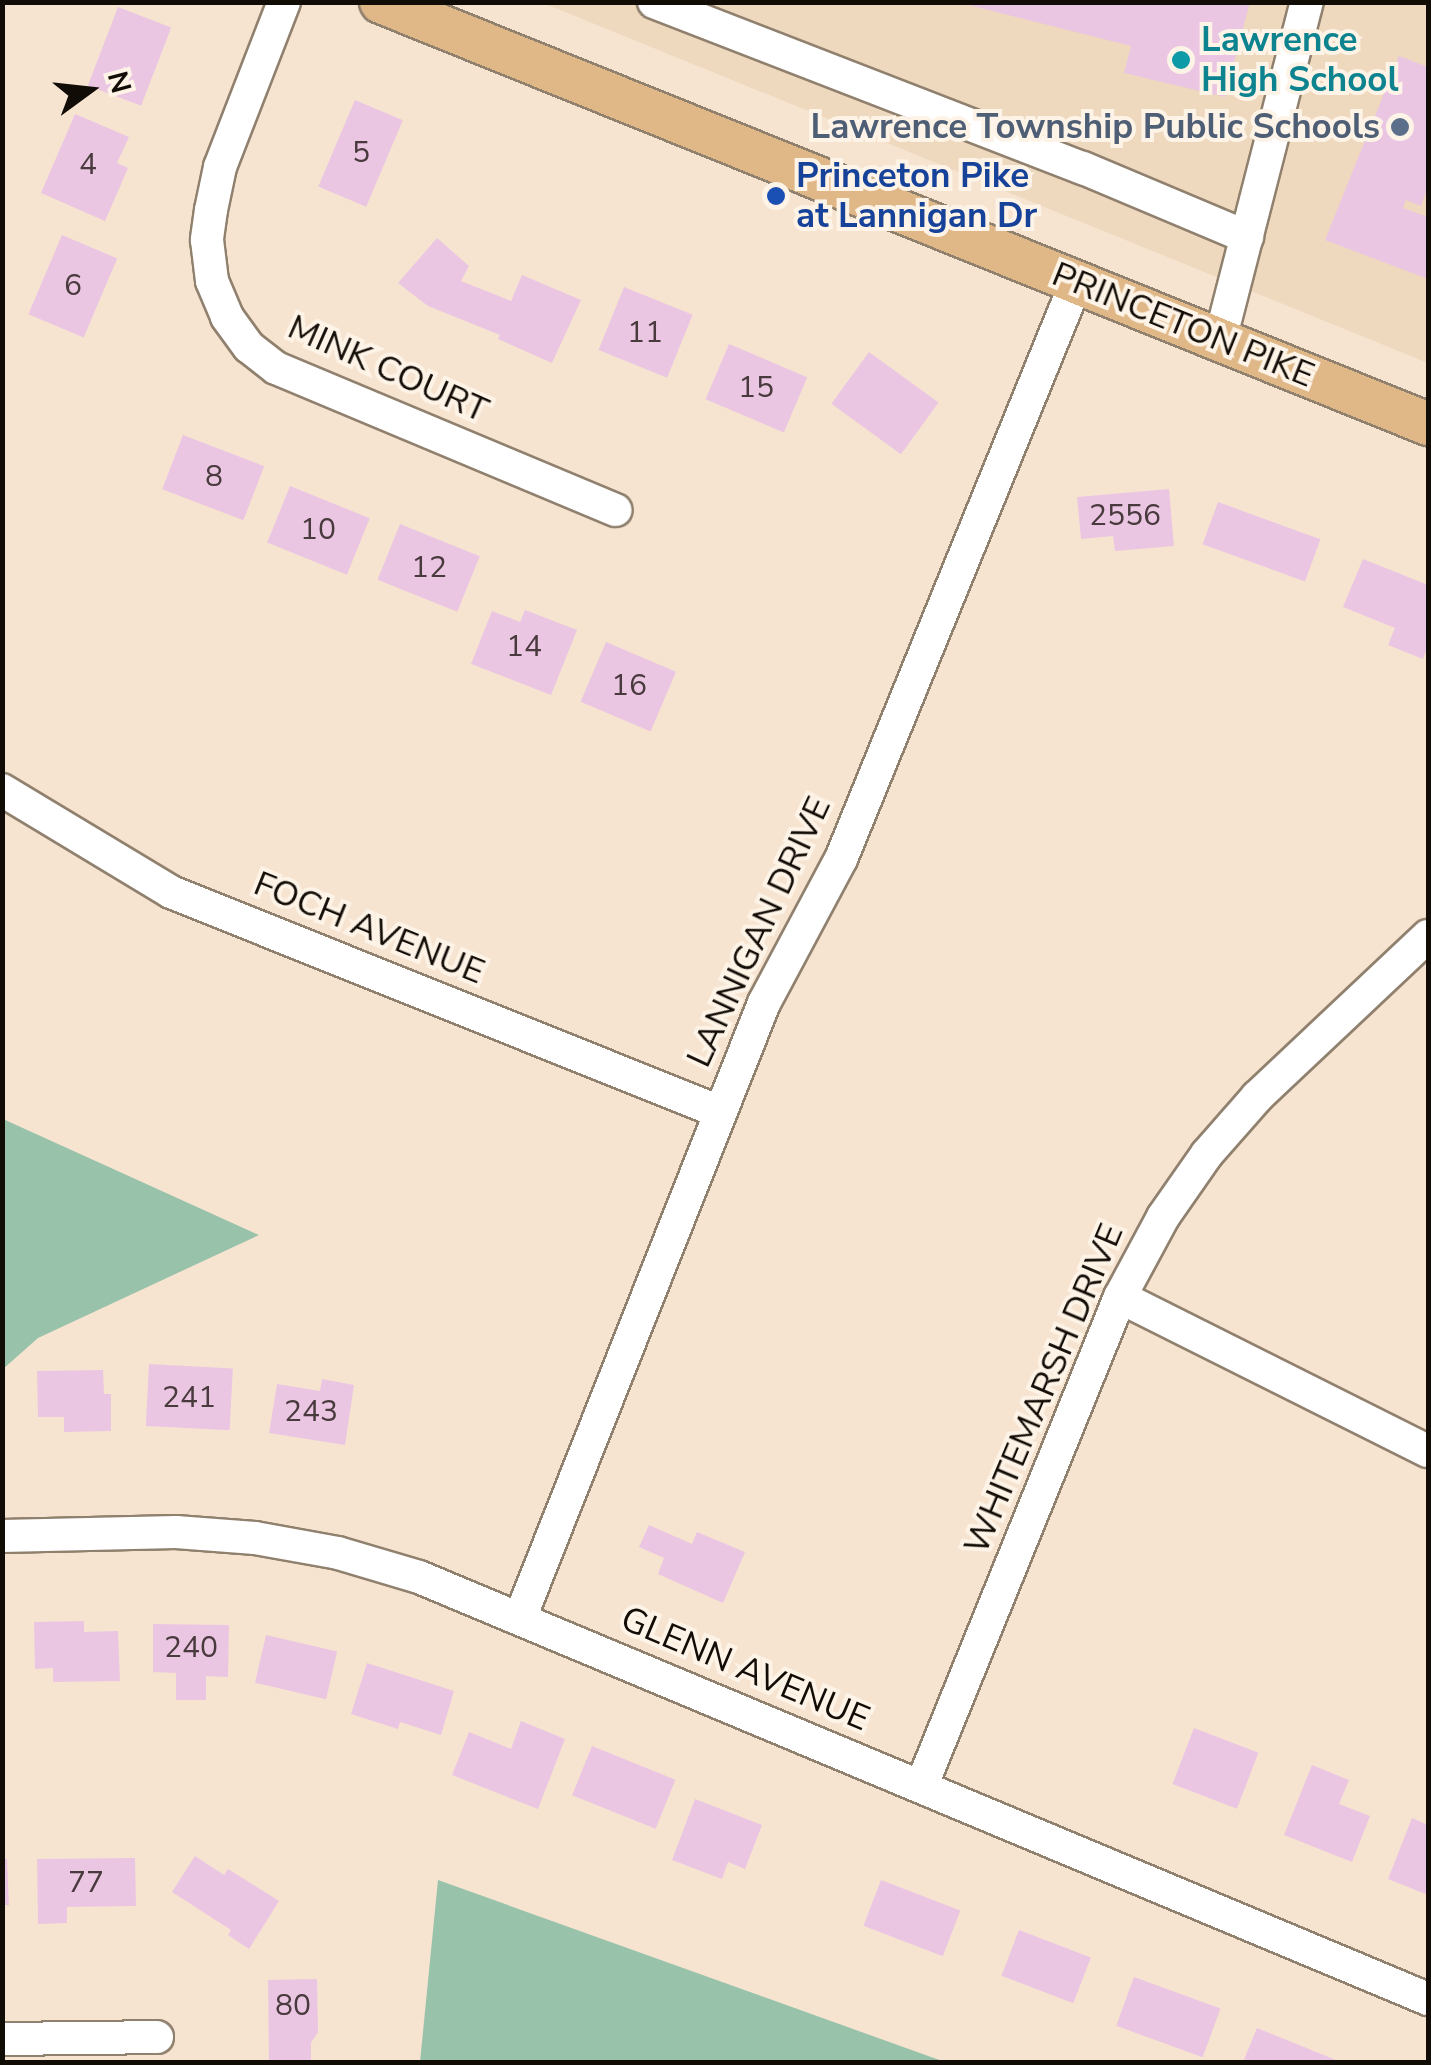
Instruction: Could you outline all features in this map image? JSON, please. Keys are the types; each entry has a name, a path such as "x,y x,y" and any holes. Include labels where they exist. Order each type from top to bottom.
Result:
{"main road":[{"name":"PRINCETON PIKE","path":"381,2 1428,424"}],"street":[{"name":"MINK COURT","path":"284,2 220,167 210,210 207,240 212,281 227,318 249,347 276,368 615,510"},
{"path":"654,2 1083,168 1247,236"},
{"path":"1220,340 1307,2"},
{"name":"LANNIGAN DRIVE","path":"520,1618 764,1003 841,859 1076,283"},
{"name":"FOCH AVENUE","path":"2,790 171,892 720,1112"},
{"name":"WHITEMARSH DRIVE","path":"921,1787 1120,1297 1163,1217 1207,1154 1257,1097 1428,936"},
{"path":"1120,1297 1428,1451"},
{"name":"GLENN AVENUE","path":"2,1536 176,1532 255,1538 338,1553 419,1577 1428,1999"},
{"path":"2,2039 157,2037"}],"shaded area":[{"name":"Lawrence High School","path":"543,3 1428,3 1428,363"}],"green space":[{"path":"3,1119 259,1235 38,1338 3,1369"},
{"path":"438,1880 945,2062 420,2062"}],"building":[{"name":"Lawrence High School","path":"957,2 1250,2 1225,97 1124,73 1131,46"},
{"path":"118,7 171,27 141,106 88,85"},
{"name":"Lawrence Township Public Schools","path":"1399,56 1428,67 1428,186 1421,206 1406,200 1403,208 1428,217 1428,279 1325,240"},
{"path":"355,100 403,120 366,207 318,187"},
{"path":"75,114 129,137 117,163 128,168 105,221 41,193"},
{"path":"62,235 117,258 84,338 28,314"},
{"path":"437,238 469,266 461,281 511,301 522,275 581,300 552,363 498,339 500,335 428,306 398,283"},
{"path":"624,287 693,315 667,378 599,350"},
{"path":"729,344 807,377 784,432 706,399"},
{"path":"869,352 939,403 901,454 831,404"},
{"path":"183,435 264,466 243,520 162,489"},
{"path":"290,486 370,518 347,575 267,543"},
{"path":"1169,489 1174,546 1115,551 1113,536 1081,539 1077,497"},
{"path":"1218,502 1320,539 1305,582 1203,544"},
{"path":"400,524 480,556 457,612 378,580"},
{"path":"1363,559 1428,585 1428,645 1423,659 1388,645 1395,628 1343,607"},
{"path":"525,610 577,630 551,695 471,664 492,611 520,622"},
{"path":"606,642 676,672 651,732 581,702"},
{"path":"149,1364 233,1368 230,1430 146,1426"},
{"path":"103,1370 104,1394 111,1394 111,1431 64,1432 64,1417 38,1417 37,1371"},
{"path":"322,1379 354,1385 345,1445 269,1433 277,1384 320,1391"},
{"path":"649,1525 692,1544 697,1532 745,1552 723,1603 658,1574 664,1558 639,1547"},
{"path":"84,1621 84,1632 118,1631 120,1681 53,1682 53,1668 35,1669 34,1622"},
{"path":"153,1624 229,1625 228,1677 206,1676 206,1700 176,1700 176,1673 153,1672"},
{"path":"266,1635 337,1651 326,1699 255,1683"},
{"path":"367,1663 454,1691 441,1735 400,1722 398,1729 351,1714"},
{"path":"521,1721 565,1739 538,1809 452,1775 469,1732 511,1749"},
{"path":"1194,1728 1258,1753 1237,1809 1172,1784"},
{"path":"592,1746 675,1780 656,1829 572,1795"},
{"path":"1312,1765 1349,1780 1339,1804 1370,1816 1352,1862 1284,1835"},
{"path":"695,1799 762,1825 745,1869 728,1862 722,1879 672,1860"},
{"path":"1412,1818 1428,1825 1428,1895 1388,1879"},
{"path":"195,1856 224,1875 228,1869 279,1901 249,1949 228,1935 231,1930 172,1892"},
{"path":"135,1858 136,1906 67,1907 67,1923 38,1924 37,1859"},
{"path":"2,1859 7,1859 9,1905 2,1905"},
{"path":"881,1880 960,1910 943,1956 863,1926"},
{"path":"1019,1930 1091,1958 1073,2003 1001,1976"},
{"path":"1134,1977 1220,2008 1203,2057 1116,2026"},
{"path":"317,1979 318,2032 311,2043 311,2061 269,2062 268,1980"},
{"path":"1257,2028 1341,2062 1243,2062"}],"place":[{"name":"Lawrence High School","path":"1181,60"},
{"name":"Lawrence Township Public Schools","path":"1400,127"},
{"name":"Princeton Pike at Lannigan Dr","path":"776,196"}]}
